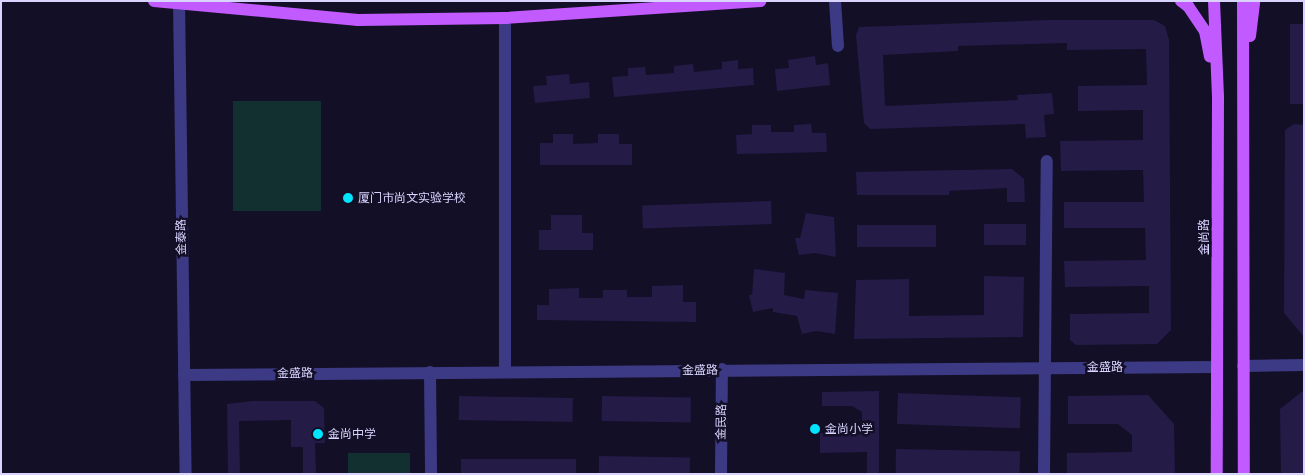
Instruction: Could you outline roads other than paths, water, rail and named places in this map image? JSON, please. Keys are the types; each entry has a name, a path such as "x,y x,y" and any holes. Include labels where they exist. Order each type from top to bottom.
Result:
{"main road":[{"path":"154,1 358,20 505,18 760,1"},
{"path":"1181,1 1188,6 1205,31 1218,97"},
{"name":"金尚路","path":"1214,1 1218,97 1217,474"},
{"path":"1243,1 1244,474"},
{"path":"1243,126 1254,1"}],"street":[{"path":"834,1 838,46"},
{"name":"金泰路","path":"179,3 186,474"},
{"path":"505,18 505,372"},
{"path":"1044,474 1047,161"},
{"path":"1243,366 1304,365"},
{"name":"金盛路","path":"184,374 1217,366"},
{"name":"金民路","path":"721,474 722,369"},
{"path":"430,372 431,474"}],"place":[{"name":"厦门市尚文实验学校","path":"348,198"},
{"name":"金尚小学","path":"815,429"},
{"name":"金尚中学","path":"318,434"}]}
